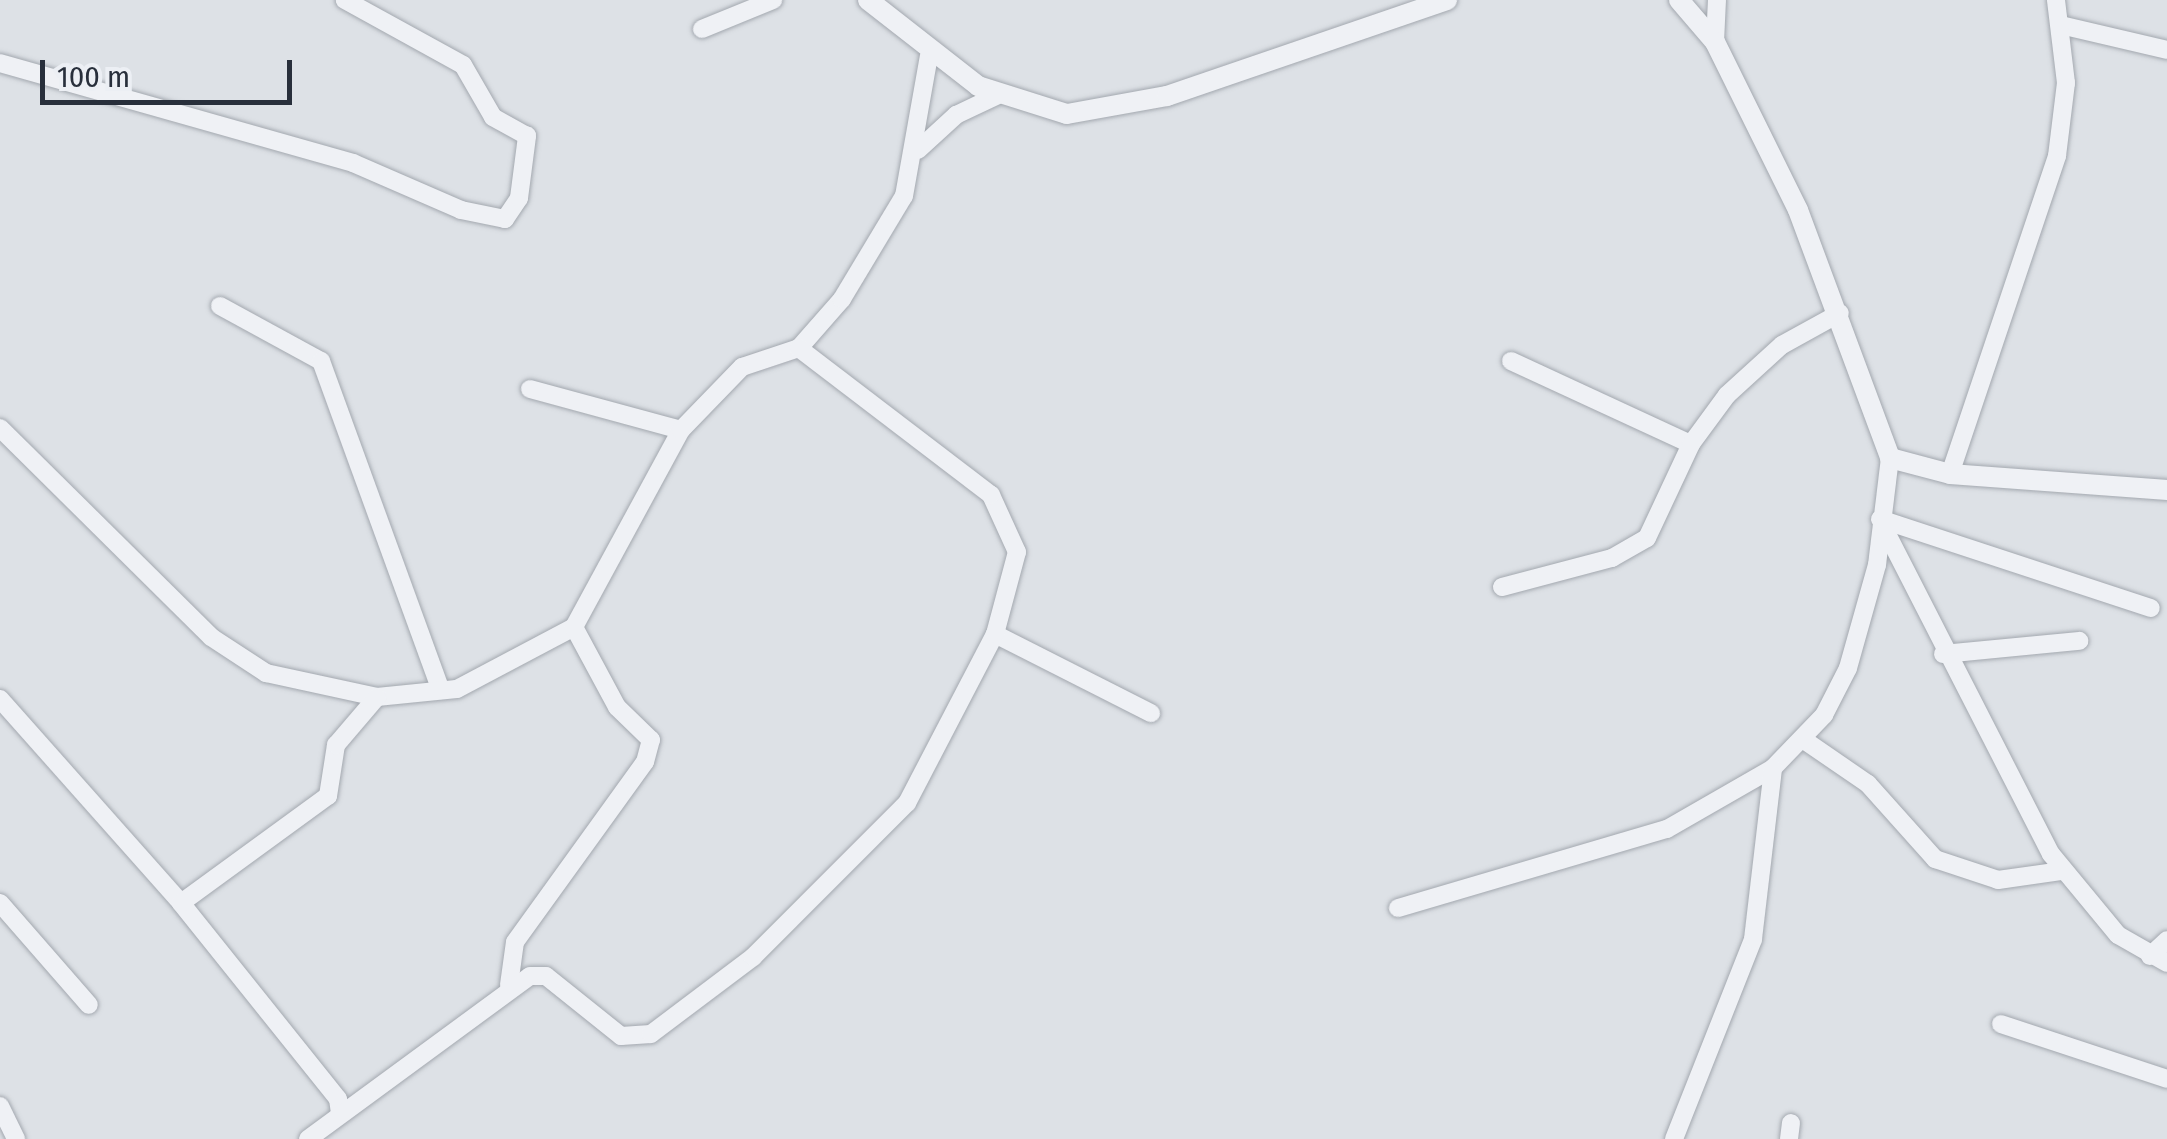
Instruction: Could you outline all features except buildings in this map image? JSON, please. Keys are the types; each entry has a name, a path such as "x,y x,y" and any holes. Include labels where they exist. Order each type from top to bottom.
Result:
{"street":[{"path":"0,62 353,163 461,210 505,218 519,198 527,136 492,116 464,65 345,0"},
{"path":"702,29 773,0"},
{"path":"868,0 929,56 998,95 1056,113 1118,109 1447,0"},
{"path":"1398,908 1667,829 1773,768 1804,740 1848,668 1890,458 1840,312 1715,42 1679,0"},
{"path":"1715,42 1717,0"},
{"path":"1950,474 2046,199 2066,83 2065,26 2056,0"},
{"path":"2065,26 2167,50"},
{"path":"0,428 211,638 302,686 377,697 441,690 525,661 574,627 681,430 742,367 799,348 878,246 917,150 929,56"},
{"path":"917,150 956,115 998,95"},
{"path":"220,306 321,362 441,690"},
{"path":"1502,588 1612,558 1646,538 1691,444 1754,368 1840,312"},
{"path":"308,1139 509,985 546,976 620,1036 651,1034 685,1011 880,837 995,634 1017,552 991,495 799,348"},
{"path":"1511,361 1691,444"},
{"path":"530,390 681,430"},
{"path":"1890,458 1950,474 2167,490"},
{"path":"1880,519 2150,608"},
{"path":"1880,519 1943,654 2082,900 2158,960 2167,940"},
{"path":"509,985 515,942 645,762 651,740 617,706 574,627"},
{"path":"995,634 1151,713"},
{"path":"1943,654 2079,641"},
{"path":"181,903 328,796 336,745 377,697"},
{"path":"0,699 181,903 338,1099 340,1114"},
{"path":"1804,740 1868,784 1935,859 1998,880 2062,870"},
{"path":"1674,1139 1753,939 1773,768"},
{"path":"0,903 89,1005"},
{"path":"2001,1024 2167,1079"},
{"path":"0,1106 16,1139"}]}
